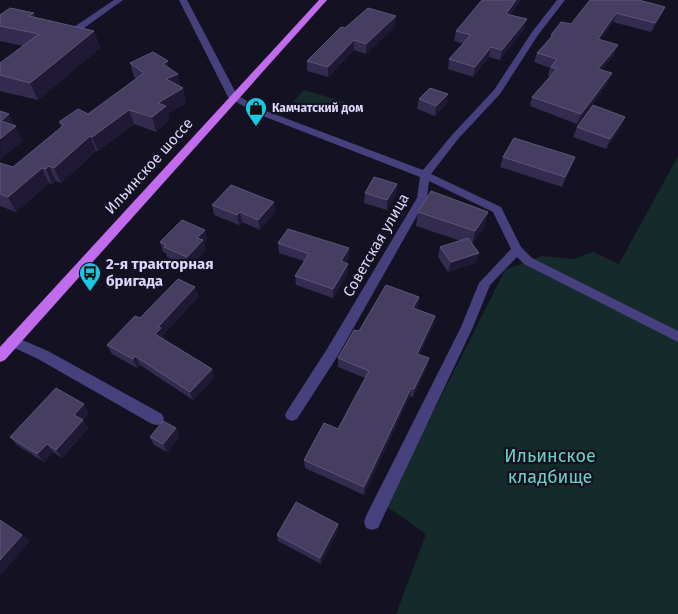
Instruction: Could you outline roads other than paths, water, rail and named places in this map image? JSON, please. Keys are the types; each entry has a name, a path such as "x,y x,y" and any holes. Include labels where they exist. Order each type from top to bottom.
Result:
{"main road":[{"name":"Ильинское шоссе","path":"0,356 322,0"}],"street":[{"path":"74,32 119,0"},
{"path":"183,0 233,97 258,111 425,176 497,210 517,250 528,261 678,337"},
{"name":"Советская улица","path":"292,415 332,353 422,198 425,176 455,136 497,92 535,34 562,0"},
{"path":"372,522 467,327 484,283 517,250"},
{"path":"13,341 43,355 157,419"}],"place":[{"name":"Камчатский дом","path":"256,127"},
{"name":"2-я тракторная бригада","path":"90,292"}],"park label":[{"name":"Ильинское кладбище","path":"550,466"}]}
